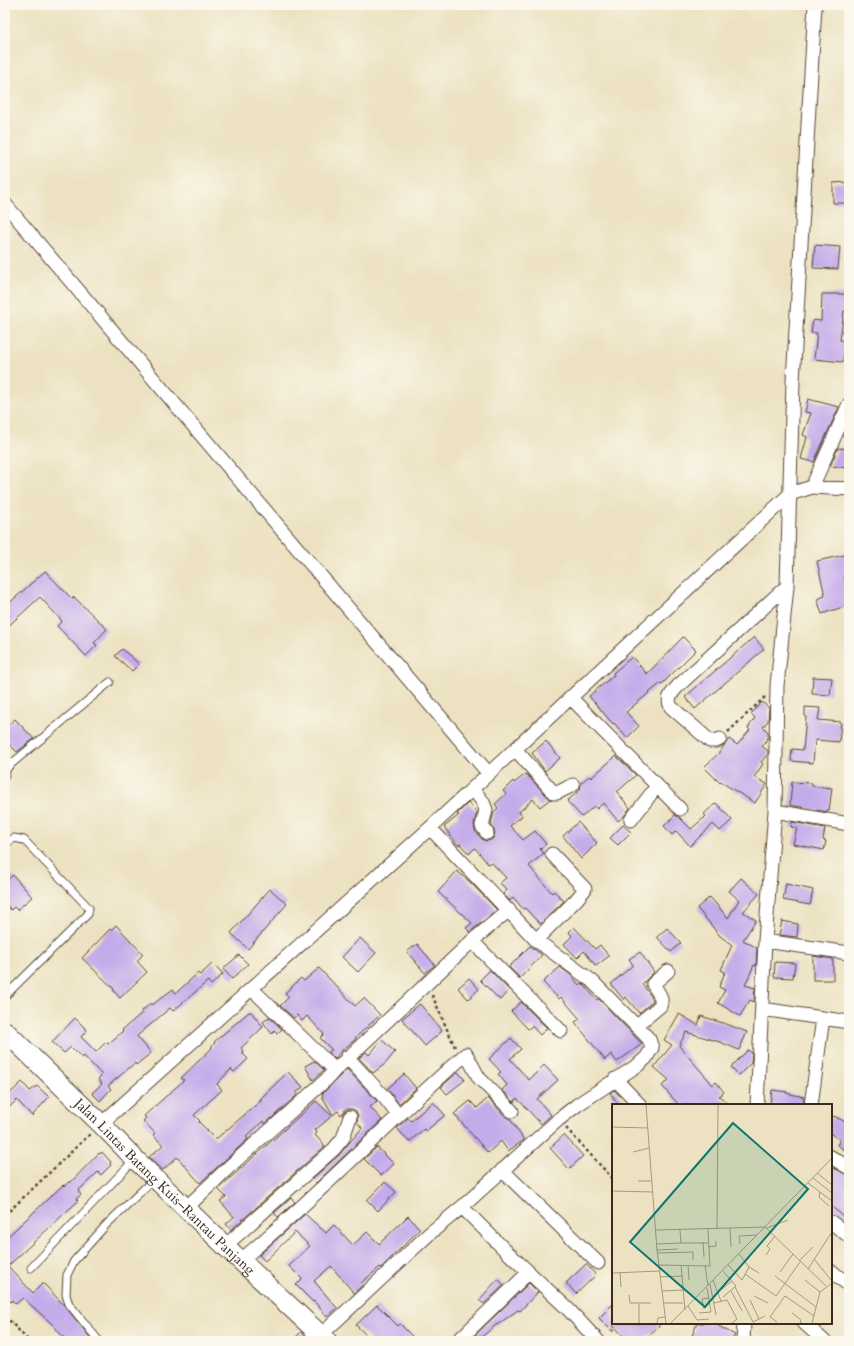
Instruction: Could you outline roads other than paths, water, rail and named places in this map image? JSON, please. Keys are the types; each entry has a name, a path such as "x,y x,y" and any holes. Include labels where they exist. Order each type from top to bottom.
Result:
{"main road":[{"name":"Jalan Lintas Batang Kuis–Rantau Panjang","path":"5,1031 224,1246 324,1338"}],"street":[{"path":"757,1104 775,811 777,686 787,586 790,444 815,5"},
{"path":"5,204 489,774"},
{"path":"812,487 849,404"},
{"path":"101,1124 473,789 570,697 790,494 812,487 849,489"},
{"path":"720,739 710,741 671,707 669,696 787,586"},
{"path":"570,697 680,809"},
{"path":"515,749 554,793 573,785"},
{"path":"631,820 657,786"},
{"path":"473,789 483,802 486,810 482,826 486,833"},
{"path":"775,811 849,824"},
{"path":"324,1338 429,1234 462,1207 558,1120 577,1105 638,1065 646,1058 652,1048 649,1040 592,981 536,940 430,828"},
{"path":"536,940 585,889 552,854"},
{"path":"186,1208 230,1166 327,1080 334,1070 347,1057 472,941 509,910"},
{"path":"472,941 561,1031"},
{"path":"766,941 849,953"},
{"path":"636,1026 660,1006 662,1002 653,984 668,971"},
{"path":"252,988 334,1070"},
{"path":"762,1009 849,1022"},
{"path":"811,1104 823,1018"},
{"path":"240,1261 278,1229 398,1115 466,1054 479,1078 512,1111"},
{"path":"347,1057 384,1097 398,1115"},
{"path":"615,1079 639,1104"},
{"path":"224,1246 334,1149 343,1138 350,1117"},
{"path":"832,1158 849,1168"},
{"path":"502,1170 598,1263"},
{"path":"462,1207 568,1309 598,1341"},
{"path":"832,1223 849,1236"},
{"path":"458,1341 529,1272"},
{"path":"832,1272 849,1285"},
{"path":"743,1341 744,1324"},
{"path":"805,1324 824,1341"}],"lane":[{"path":"5,775 7,768 10,765 110,682"},
{"path":"5,844 14,838 24,840 89,908 88,914 5,996"},
{"path":"31,1268 136,1159"},
{"path":"99,1341 69,1304 66,1295 67,1275 74,1261 107,1224 155,1178"}]}
